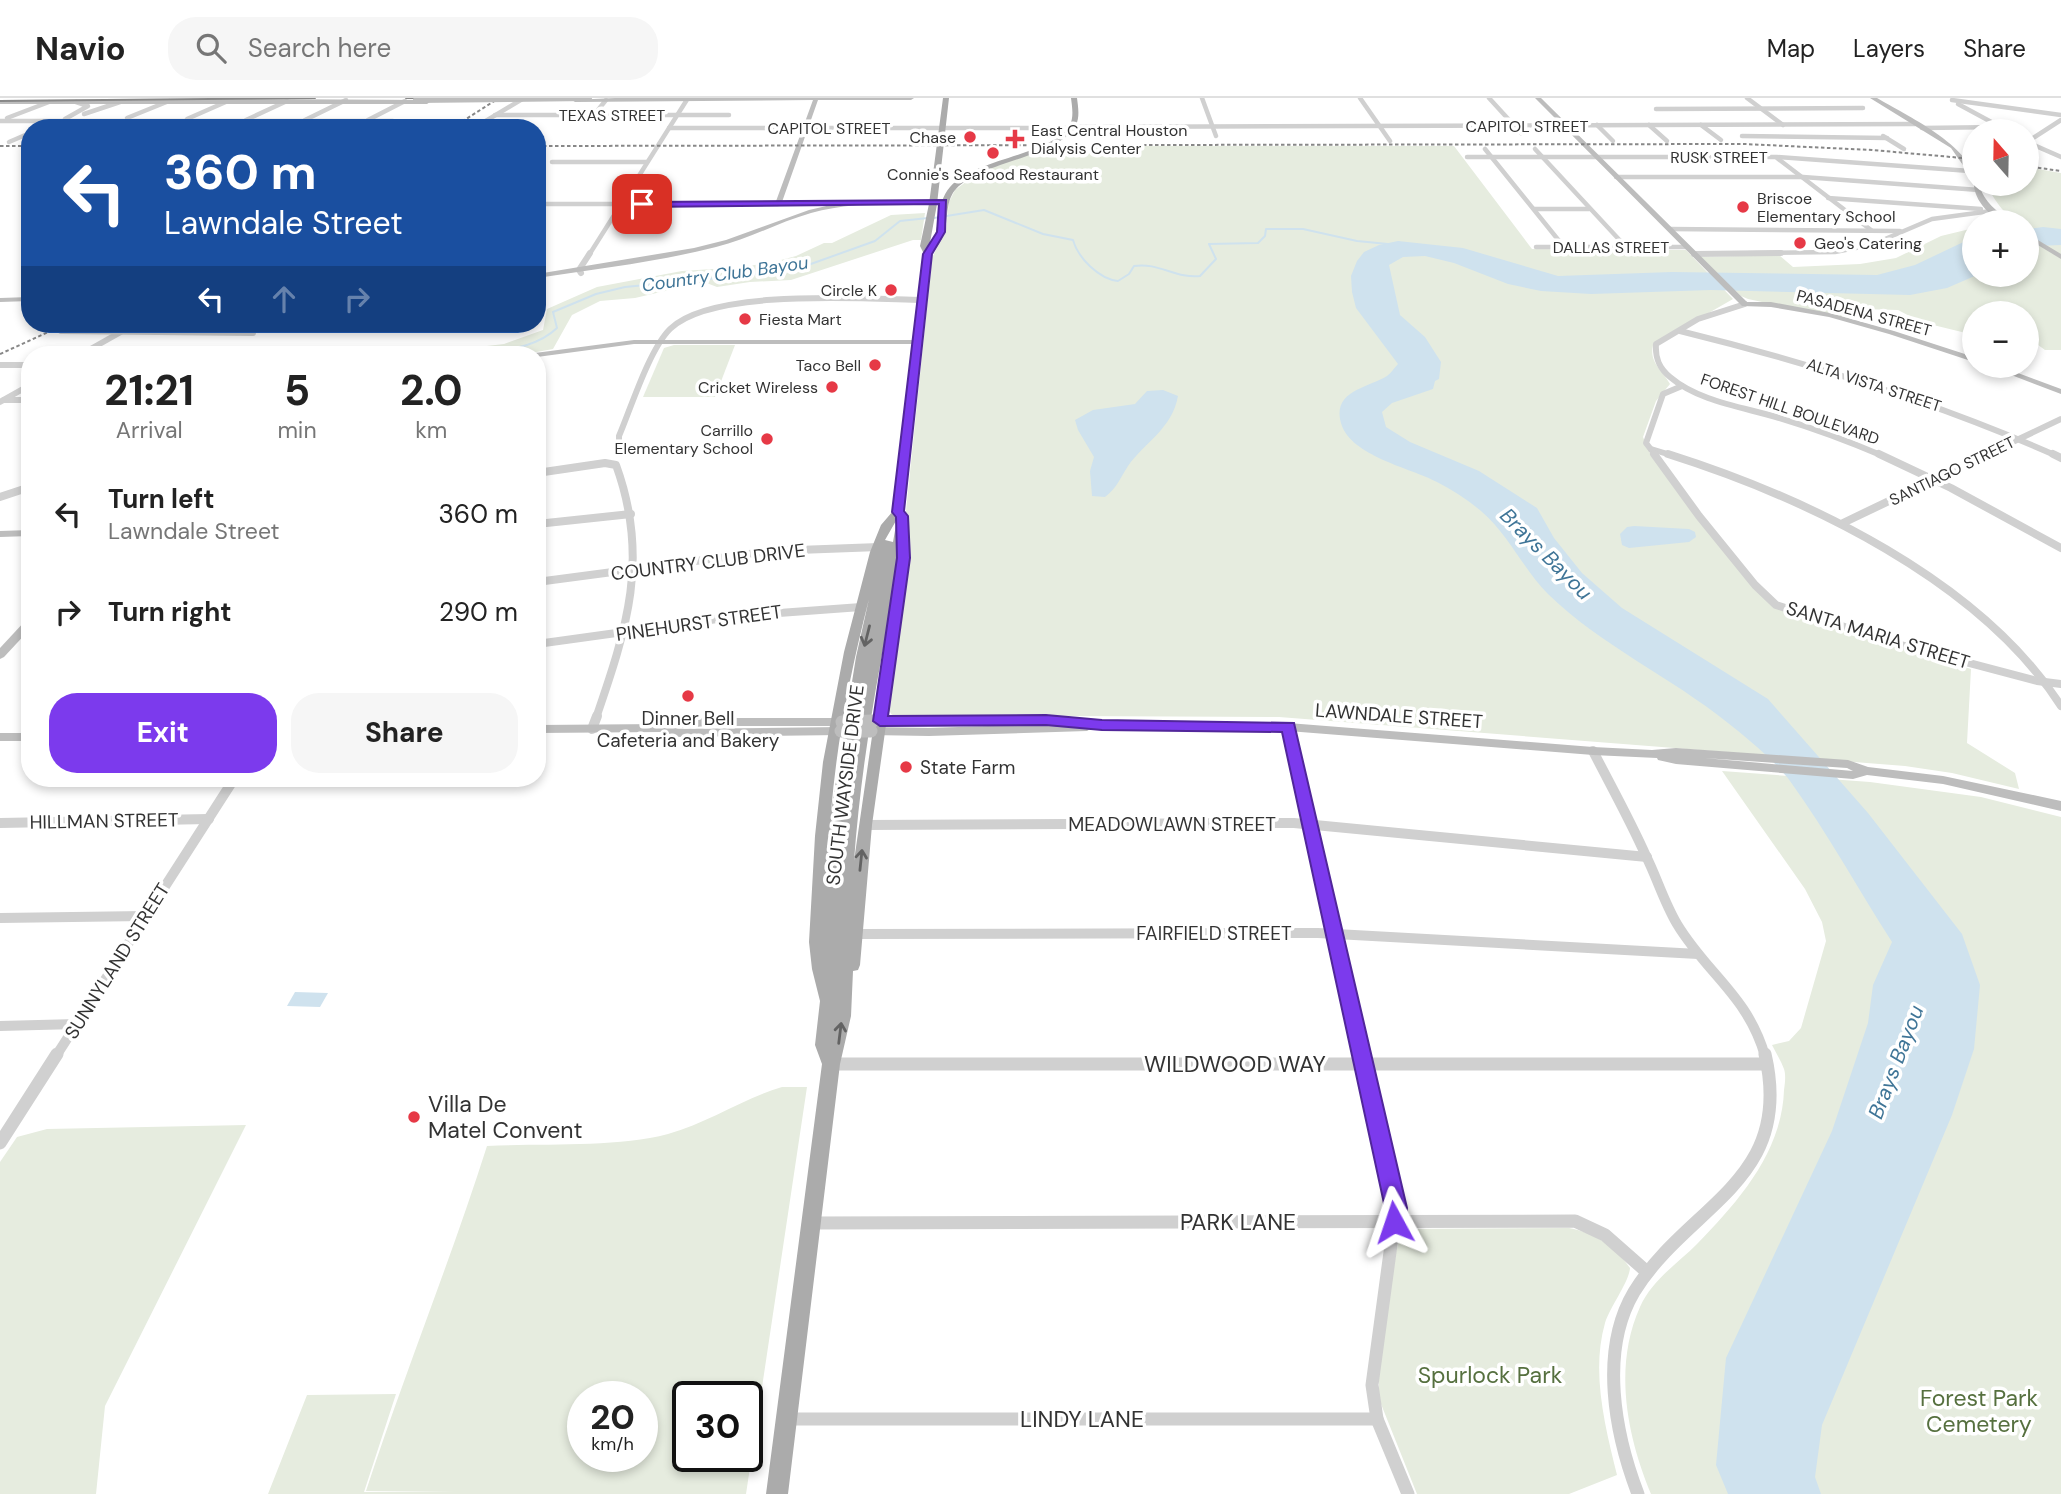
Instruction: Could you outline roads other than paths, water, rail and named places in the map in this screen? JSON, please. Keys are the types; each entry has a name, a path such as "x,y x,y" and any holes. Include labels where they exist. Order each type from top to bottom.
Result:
{"main road":[{"path":"0,100 15,98 129,102 911,98"},
{"path":"0,100 49,102 155,98"},
{"path":"452,98 466,99"},
{"path":"816,98 778,204 827,207 864,205 943,210 953,188 979,170 1036,149 1072,127 1075,119 1074,98"},
{"name":"SOUTH WAYSIDE DRIVE","path":"928,254 924,246 932,210 946,98"},
{"path":"1538,98 1745,304"},
{"path":"1873,98 1953,147 1962,160"},
{"path":"228,101 671,99"},
{"path":"1980,196 1990,210"},
{"path":"1985,196 1996,210"},
{"path":"546,276 684,255 754,235 827,207 854,203 932,210"},
{"name":"SOUTH WAYSIDE DRIVE","path":"777,1494 831,1064 823,1045 836,1000 849,847 874,662 892,586 897,519 928,254 936,244 943,210"},
{"path":"2039,241 2058,253"},
{"path":"0,300 21,299"},
{"name":"PASADENA STREET","path":"1745,304 1779,306 1831,317 1962,356"},
{"path":"546,353 592,346 662,342 918,342"},
{"path":"2024,378 2061,392"},
{"path":"836,1000 818,964 821,833 837,726 861,607 879,547 897,519"},
{"path":"836,1000 852,962 876,726 904,558 897,519"},
{"path":"0,534 21,533"},
{"path":"0,655 21,632"},
{"name":"LAWNDALE STREET","path":"546,729 663,728 670,733 704,727 1022,725 1071,730 1102,725 1288,727 1651,754 1675,760 1736,761 1851,769 1943,780 2061,806"},
{"path":"0,737 21,737"}],"street":[{"path":"580,272 687,98"},
{"path":"1202,98 1216,136"},
{"path":"1360,98 1390,141"},
{"path":"1489,98 1521,133"},
{"path":"1747,98 1798,135"},
{"path":"489,119 523,99"},
{"path":"1950,99 2061,117"},
{"path":"1950,99 1986,119"},
{"path":"63,119 88,106 74,100"},
{"path":"307,119 346,100"},
{"path":"594,115 606,100"},
{"path":"125,119 169,101"},
{"path":"187,119 228,101"},
{"path":"247,119 287,101"},
{"path":"370,119 405,101"},
{"path":"0,121 49,102"},
{"path":"76,119 99,107 129,102"},
{"path":"1994,111 2003,107"},
{"path":"1656,109 1863,108"},
{"name":"TEXAS STREET","path":"495,115 729,115"},
{"path":"1979,115 1986,116"},
{"path":"2039,133 2061,117"},
{"path":"0,121 21,121"},
{"path":"1865,124 1904,149"},
{"name":"CAPITOL STREET","path":"669,128 1915,124"},
{"path":"1597,125 1613,141"},
{"path":"1648,125 1667,141"},
{"path":"1700,125 1721,140"},
{"path":"1922,128 1962,127"},
{"path":"1742,136 1887,138"},
{"path":"9,142 21,137"},
{"path":"1485,149 1564,247"},
{"path":"1535,149 1626,247"},
{"path":"2039,149 2061,158"},
{"name":"RUSK STREET","path":"1467,157 1777,158 1962,170"},
{"path":"1777,158 1885,240"},
{"path":"552,162 647,162"},
{"path":"1616,177 1803,177 1962,183"},
{"path":"1828,198 1921,203 1982,210"},
{"path":"546,204 778,204"},
{"path":"1534,209 1589,209"},
{"name":"DALLAS STREET","path":"1697,257 1811,254 1857,248 1885,240 1932,219 1962,215"},
{"path":"1670,229 1900,231"},
{"name":"DALLAS STREET","path":"1536,247 1687,247"},
{"path":"618,443 662,342 673,326 689,315 729,304 922,300"},
{"name":"FOREST HILL BOULEVARD","path":"1745,304 1724,309 1656,344 1654,356 1659,367 1682,386 1837,437 1934,480 2003,514 2061,548"},
{"name":"ALTA VISTA STREET","path":"1680,331 1809,362 1868,381 2018,438 2061,458"},
{"path":"96,346 118,333"},
{"path":"0,365 21,365"},
{"path":"1682,386 1663,394 1646,443 1650,449 1710,467 1773,491 1843,523 1896,555 1961,600 2001,635 2048,683 2061,706"},
{"path":"1,401 21,389"},
{"path":"1,401 21,400"},
{"name":"SANTIAGO STREET","path":"1843,523 2061,419"},
{"name":"SANTA MARIA STREET","path":"1650,449 1747,575 1776,605 1901,645 2048,683 2061,684"},
{"path":"546,472 610,463 616,465 631,514 635,570 624,635 592,729"},
{"path":"0,497 21,490"},
{"path":"546,523 631,514"},
{"name":"COUNTRY CLUB DRIVE","path":"546,581 771,551 879,547"},
{"name":"PINEHURST STREET","path":"546,643 624,635 754,613 861,607"},
{"path":"1288,727 1396,1208 1372,1385 1377,1419 1408,1494"},
{"path":"1593,751 1678,925 1698,954 1736,996 1757,1028 1771,1095 1769,1118 1753,1162 1725,1195 1647,1272 1626,1309 1620,1331 1616,1415 1626,1467 1638,1494"},
{"name":"SUNNYLAND STREET","path":"0,1143 229,787"},
{"name":"HILLMAN STREET","path":"0,823 208,819"},
{"name":"MEADOWLAWN STREET","path":"864,825 1308,824 1647,857"},
{"path":"0,918 145,915"},
{"name":"FAIRFIELD STREET","path":"855,934 1334,934 1698,954"},
{"path":"0,1026 77,1024"},
{"name":"WILDWOOD WAY","path":"831,1064 1766,1064"},
{"name":"PARK LANE","path":"811,1223 1575,1221 1588,1224 1603,1234 1647,1272"},
{"name":"LINDY LANE","path":"786,1419 1377,1419"}],"water":[{"path":"2039,228 2061,229 2061,245 2039,246"},
{"name":"Brays Bayou","path":"1398,241 1463,248 1558,276 1672,272 1877,275 1915,265 1962,243 1962,282 1947,288 1910,295 1711,290 1591,294 1541,291 1508,284 1454,263 1425,256 1403,257 1389,265 1400,315 1425,337 1441,362 1439,379 1435,381 1433,389 1392,403 1382,412 1386,427 1410,442 1479,471 1537,508 1554,538 1582,573 1622,608 1768,699 1868,813 1962,934 1980,985 1974,1049 1952,1115 1822,1425 1815,1477 1821,1494 1728,1494 1716,1465 1726,1358 1832,1131 1868,1023 1873,985 1892,942 1804,800 1769,758 1706,706 1568,612 1539,584 1491,520 1471,503 1437,482 1368,452 1347,434 1341,423 1340,412 1346,397 1387,376 1398,364 1356,308 1351,276 1364,252"},
{"path":"1163,390 1178,396 1164,426 1135,457 1109,494 1105,497 1092,496 1090,471 1094,457 1075,420 1093,410 1135,404 1147,391"},
{"path":"1627,527 1689,529 1695,532 1696,537 1689,542 1629,548 1622,545 1620,534"},
{"path":"295,992 328,993 320,1007 287,1006"}],"waterway":[{"name":"Country Club Bayou","path":"934,218 984,210 1043,234 1073,240 1079,254 1090,266 1104,276 1118,281 1129,274 1134,266 1143,265 1183,275 1200,276 1216,259 1209,244 1258,243 1265,236 1266,229 1303,229 1357,241 1388,244"},
{"name":"Country Club Bayou","path":"523,346 540,340 557,328 553,312 596,294 625,287 749,275 808,265 875,241 900,221 928,218"}],"tram line":[{"path":"0,101 315,98"},
{"path":"406,98 541,98"}],"railway":[{"path":"466,119 499,98"},
{"path":"546,146 1744,144 1872,150 1962,158"},
{"path":"0,146 21,146"},
{"path":"2039,168 2061,171"},
{"path":"0,354 46,333"}],"place":[{"name":"Chase","path":"970,137"},
{"name":"East Central Houston Dialysis Center","path":"1015,139"},
{"name":"Connie's Seafood Restaurant","path":"993,153"},
{"name":"Briscoe Elementary School","path":"1743,207"},
{"name":"Geo's Catering","path":"1800,243"},
{"name":"Circle K","path":"891,290"},
{"name":"Fiesta Mart","path":"745,319"},
{"name":"Taco Bell","path":"875,365"},
{"name":"Cricket Wireless","path":"832,387"},
{"name":"Carrillo Elementary School","path":"767,439"},
{"name":"Dinner Bell Cafeteria and Bakery","path":"688,696"},
{"name":"State Farm","path":"906,767"},
{"name":"Villa De Matel Convent","path":"414,1117"}],"park label":[{"name":"Spurlock Park","path":"1490,1375"},
{"name":"Forest Park Cemetery","path":"1979,1411"}]}
